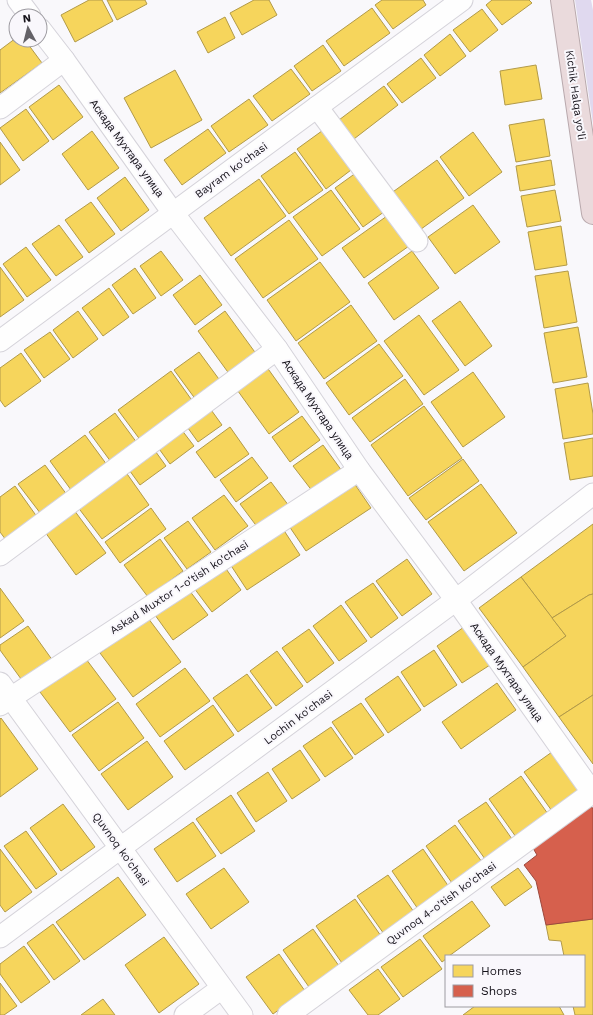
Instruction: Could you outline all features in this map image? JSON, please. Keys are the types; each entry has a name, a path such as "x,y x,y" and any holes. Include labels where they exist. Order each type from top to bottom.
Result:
{"highway":[{"name":"Kichik Halqa yo'li","path":"562,0 593,213"}],"street":[{"name":"Bayram ko'chasi","path":"0,341 462,0"},
{"name":"Аскада Мухтара улица","path":"48,39 173,213 277,349 359,470 456,600 593,792"},
{"path":"0,108 64,60"},
{"path":"317,107 417,242"},
{"path":"0,556 277,349"},
{"name":"Askad Muxtor 1-o'tish ko'chasi","path":"4,695 359,470"},
{"name":"Lochin ko'chasi","path":"0,938 456,600 593,494"},
{"name":"Quvnoq ko'chasi","path":"4,695 121,849 242,1015"},
{"name":"Quvnoq 4-o'tish ko'chasi","path":"288,1015 593,792"},
{"path":"185,1015 222,988"}],"shaded area":[{"path":"575,0 591,0 593,10 593,124"}],"building: Homes":[{"path":"89,0 102,0 113,21 75,42 61,15"},
{"path":"107,0 145,0 147,4 117,20"},
{"path":"254,0 269,0 277,15 242,35 230,13"},
{"path":"382,0 423,0 426,5 393,29 375,5"},
{"path":"492,0 529,0 532,3 502,25 486,5"},
{"path":"372,8 390,33 344,66 326,41"},
{"path":"482,9 498,30 470,52 453,30"},
{"path":"225,17 235,38 208,53 197,32"},
{"path":"450,34 466,56 440,76 424,55"},
{"path":"8,44 8,48 31,48 42,63 0,93 0,50"},
{"path":"323,45 341,71 312,91 294,66"},
{"path":"421,58 436,78 402,103 387,84"},
{"path":"536,65 542,99 505,105 500,71"},
{"path":"291,69 310,94 272,121 253,96"},
{"path":"175,70 202,120 151,148 124,98"},
{"path":"59,85 83,117 53,140 29,107"},
{"path":"384,86 398,105 350,142 335,123"},
{"path":"249,99 268,125 229,152 211,126"},
{"path":"26,109 49,141 23,161 0,128"},
{"path":"544,119 550,156 516,162 509,125"},
{"path":"326,128 355,167 326,189 297,149"},
{"path":"208,129 226,153 182,185 164,160"},
{"path":"92,131 119,168 88,190 62,154"},
{"path":"473,132 502,172 469,196 440,157"},
{"path":"0,142 20,170 0,185"},
{"path":"295,152 323,190 289,214 261,176"},
{"path":"437,160 464,198 417,232 390,194"},
{"path":"551,160 555,185 520,191 516,166"},
{"path":"360,170 388,209 363,227 335,188"},
{"path":"125,177 149,210 121,231 97,198"},
{"path":"259,179 286,216 231,256 204,218"},
{"path":"331,190 360,229 322,256 293,217"},
{"path":"555,190 561,221 527,227 521,196"},
{"path":"91,202 115,234 89,253 65,220"},
{"path":"473,205 500,242 455,274 428,237"},
{"path":"387,216 409,246 364,278 342,248"},
{"path":"289,220 318,259 263,298 235,259"},
{"path":"59,225 83,257 56,276 32,244"},
{"path":"561,226 567,265 535,270 528,232"},
{"path":"26,247 51,280 27,297 3,264"},
{"path":"161,251 183,280 161,296 140,266"},
{"path":"412,251 439,288 394,320 368,283"},
{"path":"320,262 350,302 296,341 267,300"},
{"path":"0,267 24,300 0,317"},
{"path":"135,268 156,298 133,314 112,285"},
{"path":"568,271 577,322 544,328 535,276"},
{"path":"200,275 222,305 195,325 173,295"},
{"path":"109,288 129,317 103,336 82,308"},
{"path":"460,301 492,346 465,366 432,321"},
{"path":"351,305 377,341 324,379 298,343"},
{"path":"78,311 98,339 73,358 53,330"},
{"path":"225,311 257,355 230,375 198,331"},
{"path":"419,315 459,370 424,395 384,341"},
{"path":"578,327 587,377 553,383 544,333"},
{"path":"50,332 70,359 44,378 24,350"},
{"path":"379,344 403,376 349,415 326,383"},
{"path":"199,352 224,386 199,404 174,370"},
{"path":"21,353 41,381 5,407 0,400 0,368"},
{"path":"266,366 299,412 269,434 235,387"},
{"path":"171,371 196,406 144,445 118,410"},
{"path":"473,372 505,417 463,447 431,402"},
{"path":"405,379 423,404 370,442 352,418"},
{"path":"588,383 593,414 593,434 563,439 555,389"},
{"path":"424,406 462,458 408,496 371,445"},
{"path":"209,407 222,425 198,442 185,424"},
{"path":"115,413 140,447 114,466 89,432"},
{"path":"302,416 320,440 290,462 272,437"},
{"path":"230,427 249,454 215,478 196,452"},
{"path":"181,429 194,446 170,464 157,446"},
{"path":"85,435 110,469 74,494 50,461"},
{"path":"593,438 593,476 570,480 564,443"},
{"path":"323,445 342,471 313,492 293,466"},
{"path":"153,448 166,466 140,485 127,467"},
{"path":"252,457 268,478 236,502 220,480"},
{"path":"463,459 479,481 426,520 409,498"},
{"path":"45,465 70,499 44,518 18,484"},
{"path":"125,471 149,505 102,539 77,506"},
{"path":"271,482 289,506 258,528 240,504"},
{"path":"354,483 371,508 306,551 289,526"},
{"path":"481,484 517,533 464,571 428,522"},
{"path":"15,486 40,521 9,544 0,532 0,497"},
{"path":"224,495 248,526 215,550 192,518"},
{"path":"151,508 166,529 120,563 105,542"},
{"path":"74,510 106,553 76,575 45,532"},
{"path":"188,521 211,552 187,569 164,538"},
{"path":"593,524 593,594 552,618 521,577"},
{"path":"283,529 300,555 247,590 230,564"},
{"path":"160,539 183,571 148,597 124,565"},
{"path":"407,559 432,594 402,616 376,581"},
{"path":"224,566 241,590 212,612 194,588"},
{"path":"521,577 566,636 523,667 479,608"},
{"path":"373,583 398,618 371,638 345,602"},
{"path":"0,588 24,621 0,638"},
{"path":"189,590 208,615 173,640 155,615"},
{"path":"593,594 593,695 559,717 523,667 566,636 552,618"},
{"path":"341,605 367,641 339,661 313,626"},
{"path":"148,618 181,662 133,697 100,653"},
{"path":"28,626 53,661 24,683 0,650 0,645"},
{"path":"464,627 490,665 462,683 437,646"},
{"path":"309,629 334,663 307,683 282,648"},
{"path":"434,650 457,685 424,707 401,672"},
{"path":"277,651 303,686 276,706 250,671"},
{"path":"86,659 116,699 70,732 40,692"},
{"path":"185,668 210,701 160,737 136,704"},
{"path":"247,674 272,708 238,732 213,698"},
{"path":"398,676 421,710 388,733 365,699"},
{"path":"497,683 516,710 461,749 442,722"},
{"path":"593,695 593,764 559,717"},
{"path":"118,702 144,738 99,771 72,735"},
{"path":"361,703 384,735 355,755 332,722"},
{"path":"213,705 234,735 185,770 164,741"},
{"path":"1,718 38,769 0,797 0,719"},
{"path":"331,727 353,758 325,777 303,746"},
{"path":"147,741 173,777 128,810 101,774"},
{"path":"300,750 320,780 292,799 272,769"},
{"path":"552,752 580,792 552,811 524,772"},
{"path":"268,772 287,801 256,822 237,793"},
{"path":"521,776 548,814 516,837 489,799"},
{"path":"231,795 255,831 221,854 196,819"},
{"path":"486,802 512,839 485,859 458,821"},
{"path":"63,804 95,847 61,871 30,828"},
{"path":"193,822 216,856 177,882 154,849"},
{"path":"455,825 482,862 452,883 426,846"},
{"path":"26,831 57,874 36,889 4,846"},
{"path":"0,849 32,892 5,912 0,905"},
{"path":"423,849 449,887 418,909 392,871"},
{"path":"224,868 249,902 211,929 186,894"},
{"path":"518,868 532,887 505,906 491,887"},
{"path":"388,875 414,912 384,934 357,896"},
{"path":"118,877 146,915 84,960 56,922"},
{"path":"355,899 381,936 342,963 316,926"},
{"path":"472,901 490,926 450,955 445,955 445,960 442,962 423,936"},
{"path":"593,919 593,1015 575,1015 573,1007 585,1007 585,955 564,955 561,941 549,940 546,925"},
{"path":"53,924 80,961 54,980 27,943"},
{"path":"313,929 339,966 309,987 283,950"},
{"path":"164,937 199,984 159,1013 125,965"},
{"path":"420,939 442,969 403,997 381,967"},
{"path":"24,946 50,982 21,1003 0,974 0,964"},
{"path":"279,954 305,991 273,1014 246,977"},
{"path":"378,969 400,999 378,1015 368,1015 349,990"},
{"path":"0,983 17,1006 4,1015 0,1015"},
{"path":"103,999 115,1015 81,1015"},
{"path":"474,1007 560,1007 564,1015 463,1015"}],"building: Shops":[{"path":"584,806 593,808 593,919 546,925 536,881 524,865 537,855 530,843"}]}
